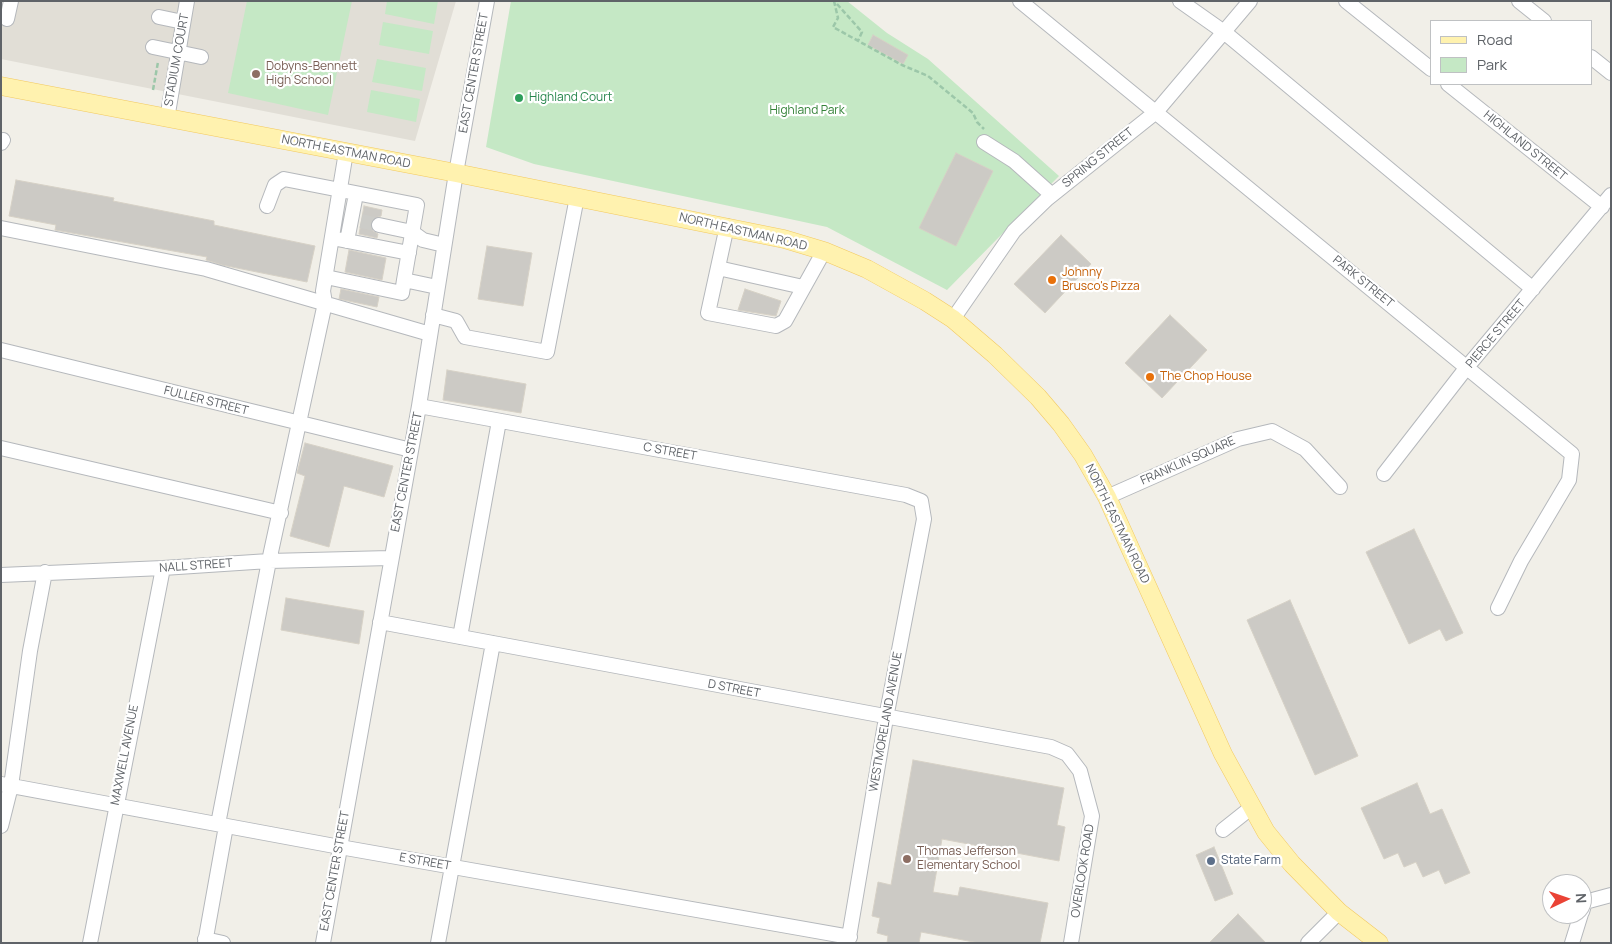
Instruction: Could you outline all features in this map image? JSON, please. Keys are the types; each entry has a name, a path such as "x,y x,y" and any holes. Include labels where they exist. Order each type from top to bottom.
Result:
{"main road":[{"name":"NORTH EASTMAN ROAD","path":"1,86 727,226 824,251 900,286 953,319 996,354 1038,397 1082,455 1107,497 1223,754 1266,832 1292,864 1339,912 1379,943"}],"street":[{"path":"7,20 11,1"},
{"name":"STADIUM COURT","path":"167,119 187,1"},
{"name":"EAST CENTER STREET","path":"322,943 390,558 419,406 456,173 487,1"},
{"name":"PARK STREET","path":"1020,1 1572,454 1569,480 1521,561 1498,608"},
{"path":"1180,1 1224,32 1533,289"},
{"name":"SPRING STREET","path":"953,319 1014,231 1052,195 1156,112 1250,1"},
{"path":"1346,1 1430,69"},
{"path":"1519,1 1543,20"},
{"path":"159,17 183,22"},
{"path":"153,47 201,56"},
{"path":"1592,58 1611,73"},
{"name":"HIGHLAND STREET","path":"1449,85 1602,207"},
{"path":"989,145 1030,174 1052,195"},
{"path":"223,943 205,941 222,825 269,561 325,303 323,291 346,152"},
{"path":"267,206 275,185 284,179 340,191 355,198 417,205 402,294 326,277"},
{"name":"PIERCE STREET","path":"1384,474 1467,367 1611,195"},
{"path":"433,315 456,321 465,337 547,352 576,197"},
{"path":"347,241 356,220 355,198"},
{"path":"379,225 412,232 423,240 444,245"},
{"path":"727,226 708,313 776,326 785,321 824,251"},
{"path":"1,228 206,269 430,334"},
{"path":"332,238 409,253"},
{"path":"718,268 803,287"},
{"path":"404,280 438,287"},
{"name":"FULLER STREET","path":"1,350 411,450"},
{"name":"C STREET","path":"419,406 906,495 921,501"},
{"path":"460,637 498,421"},
{"name":"FRANKLIN SQUARE","path":"1107,497 1238,439 1272,431 1305,450 1340,487"},
{"path":"1,448 280,513"},
{"name":"WESTMORELAND AVENUE","path":"849,940 886,718 924,518 921,501"},
{"name":"NALL STREET","path":"1,575 269,561 390,558"},
{"name":"MAXWELL AVENUE","path":"90,943 162,568"},
{"path":"1,826 6,785 45,572"},
{"name":"D STREET","path":"380,622 1051,748 1067,754 1080,771"},
{"path":"438,943 493,643"},
{"name":"OVERLOOK ROAD","path":"1071,943 1092,816 1080,771"},
{"name":"E STREET","path":"6,785 849,940"},
{"path":"1223,830 1252,807"},
{"path":"1592,900 1611,895"},
{"path":"1308,943 1339,912"},
{"path":"1572,943 1578,924"}],"path":[{"path":"835,2 859,27 862,34 858,41"},
{"path":"835,2 838,18 833,27 902,65 928,76 974,113 977,122 998,142 989,145"}],"shaded area":[{"name":"Dobyns-Bennett High School","path":"1,1 456,1 415,141 1,59"}],"green space":[{"path":"247,1 352,1 328,115 228,93"},
{"path":"387,1 438,1 434,24 385,14"},
{"name":"Highland Park","path":"511,1 847,1 887,33 928,59 1059,176 947,290 827,227 534,164 486,147"},
{"path":"383,22 433,31 429,54 379,45"},
{"path":"377,59 426,68 422,91 372,82"},
{"path":"371,90 420,99 416,122 367,112"}],"building":[{"path":"873,35 908,55 903,64 868,45"},
{"path":"956,153 993,171 956,246 919,228"},
{"path":"16,180 114,198 113,201 214,221 214,225 315,246 307,282 222,265 206,260 207,257 55,230 56,225 9,216"},
{"path":"364,206 382,210 381,216 373,219 370,224 373,231 378,234 377,238 359,234"},
{"path":"1061,235 1091,264 1045,313 1014,284"},
{"path":"487,246 532,253 523,306 478,299"},
{"path":"349,250 386,258 382,280 345,272"},
{"path":"341,289 379,297 377,307 339,299"},
{"path":"745,289 781,301 776,316 738,310"},
{"path":"1170,315 1207,350 1162,398 1125,363"},
{"path":"447,370 526,384 521,413 443,400"},
{"path":"305,443 393,466 384,497 344,486 329,547 290,536 305,476 297,473"},
{"path":"1414,529 1463,633 1446,641 1440,629 1409,644 1366,552"},
{"path":"286,598 364,611 359,644 281,630"},
{"path":"1290,600 1358,756 1315,775 1247,620"},
{"path":"913,760 1064,788 1057,825 1065,827 1059,861 942,839 933,892 958,896 960,887 1048,903 1040,943 979,943 921,932 919,943 887,943 888,936 877,933 880,918 872,916 878,882 891,885"},
{"path":"1417,783 1430,814 1442,809 1470,873 1445,884 1439,870 1423,877 1416,862 1404,867 1398,853 1384,859 1361,808"},
{"path":"1214,847 1233,894 1215,901 1196,855"},
{"path":"1238,914 1266,943 1209,943"}],"tunnel":[{"path":"361,221 379,225"}],"place":[{"name":"Dobyns-Bennett High School","path":"256,74"},
{"name":"Highland Court","path":"519,98"},
{"name":"Johnny Brusco's Pizza","path":"1052,280"},
{"name":"The Chop House","path":"1150,377"},
{"name":"Thomas Jefferson Elementary School","path":"907,859"},
{"name":"State Farm","path":"1211,861"}]}
